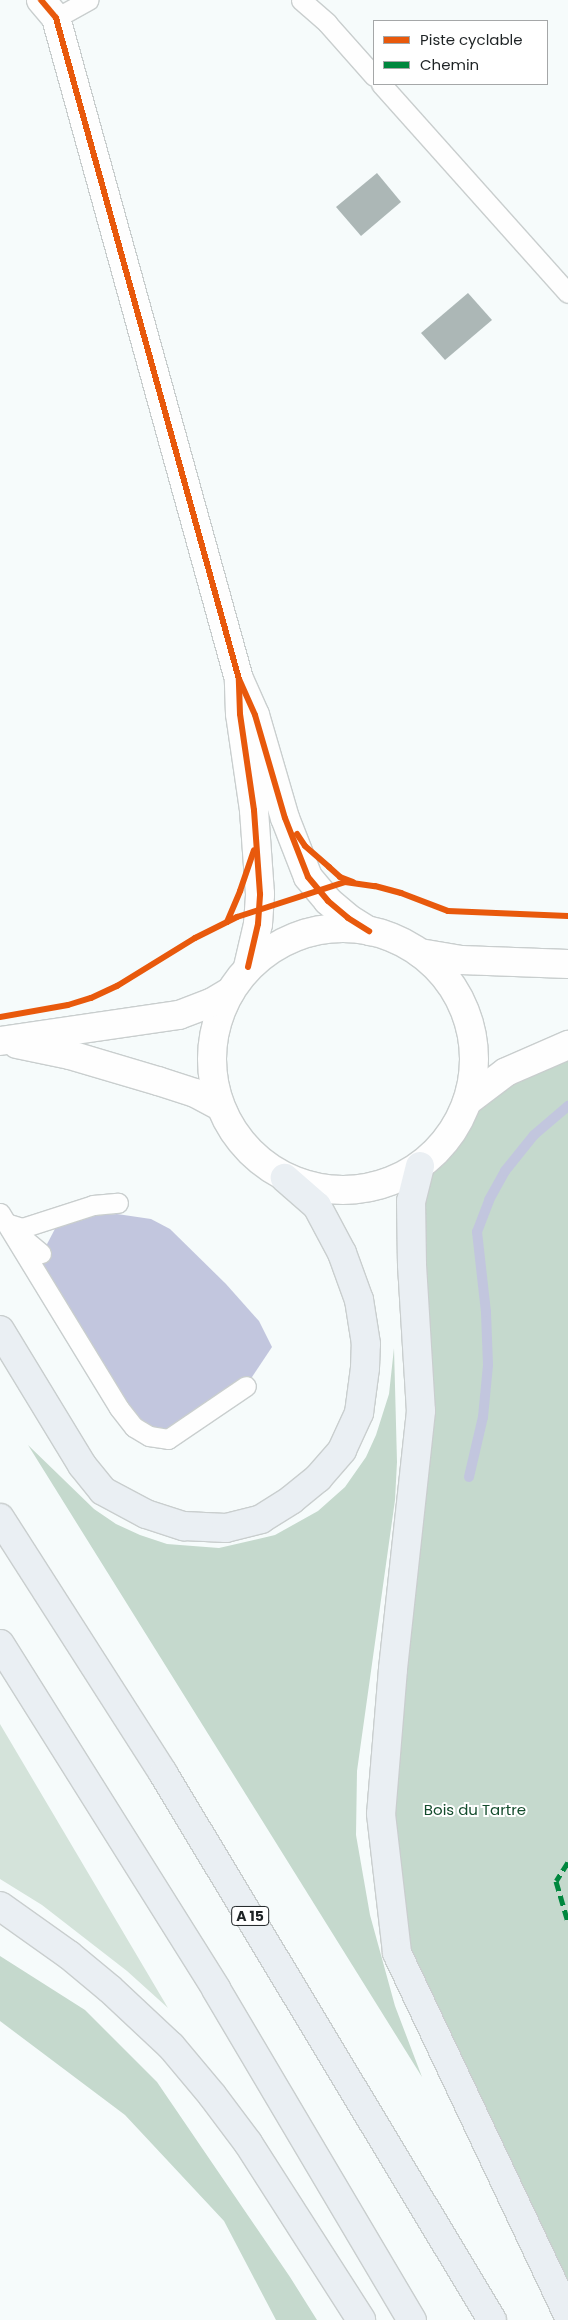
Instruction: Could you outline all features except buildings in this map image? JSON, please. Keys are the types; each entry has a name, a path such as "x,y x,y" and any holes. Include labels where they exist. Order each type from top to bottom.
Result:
{"highway":[{"path":"420,1166 411,1201 412,1265 422,1411 393,1669 381,1814 397,1953 568,2315"},
{"path":"0,1330 82,1465 103,1491 146,1514 184,1526 226,1528 260,1519 291,1500 318,1478 342,1450 359,1413 365,1368 366,1344 359,1300 342,1253 317,1206 285,1178"},
{"name":"A 15","path":"0,1518 163,1773 492,2320"},
{"path":"0,1644 216,1989 412,2320"},
{"path":"0,1906 61,1950 110,1989 171,2046 212,2095 248,2143 361,2320"}],"main road":[{"path":"48,9 238,679 255,715 285,818 308,877 328,901 348,918 369,930"},
{"path":"238,679 240,714 254,810 260,894 258,924 248,967"},
{"path":"352,927 369,930 399,940 420,952 441,971 457,993 468,1018 474,1046 474,1064 469,1100 457,1125 441,1148 420,1166 397,1180 371,1188 343,1191 316,1188 285,1178 257,1159 235,1135 219,1106 212,1078 211,1050 216,1022 231,991 248,967 270,949 296,936 323,929 352,927"},
{"path":"420,952 461,960 568,964"},
{"path":"1,1041 179,1016 211,1003 231,991"},
{"path":"1,1041 70,1055 158,1081 195,1094 219,1106"},
{"path":"469,1100 506,1072 568,1045"}],"lane":[{"path":"48,9 88,0"},
{"path":"301,0 327,23 373,75"},
{"path":"383,85 568,293"},
{"path":"3,1218 22,1228 93,1205 118,1203"},
{"path":"3,1218 42,1253"},
{"path":"3,1218 119,1408 142,1432 149,1436 168,1439 246,1386"}],"shaded area":[{"path":"0,1724 168,2008 127,1971 42,1905 0,1879"}],"green space":[{"name":"Bois du Tartre","path":"568,1045 568,2315 397,1953 381,1814 393,1669 422,1170 439,1154 454,1135 464,1114 473,1083"},
{"path":"394,1348 397,1462 395,1500 357,1771 356,1835 370,1915 395,2006 422,2077 28,1445 94,1509 116,1524 140,1535 167,1544 219,1548 275,1535 318,1511 345,1487 366,1457 376,1435 389,1394"},
{"path":"0,1956 85,2010 157,2082 290,2277 317,2320 276,2320 224,2221 125,2115 0,2021"}],"water":[{"path":"117,1214 151,1219 170,1229 226,1284 259,1321 272,1347 246,1386 168,1439 149,1436 34,1269 57,1225 88,1216"}],"waterway":[{"path":"469,1477 483,1417 488,1365 486,1312 477,1232 489,1200 505,1171 534,1135 568,1106"}],"marked path":[{"path":"568,1862 556,1881 568,1922"}],"cycle path":[{"path":"41,0 56,18 239,679"},
{"path":"248,967 258,924 260,894 254,810 240,714 239,679 255,715 285,818 308,877 328,901 348,918 369,931"},
{"path":"297,834 305,846 340,877 353,882"},
{"path":"227,922 254,850"},
{"path":"0,1017 68,1005 91,998 117,986 195,938 237,917 345,882 375,886 401,893 448,911 568,916"}]}
